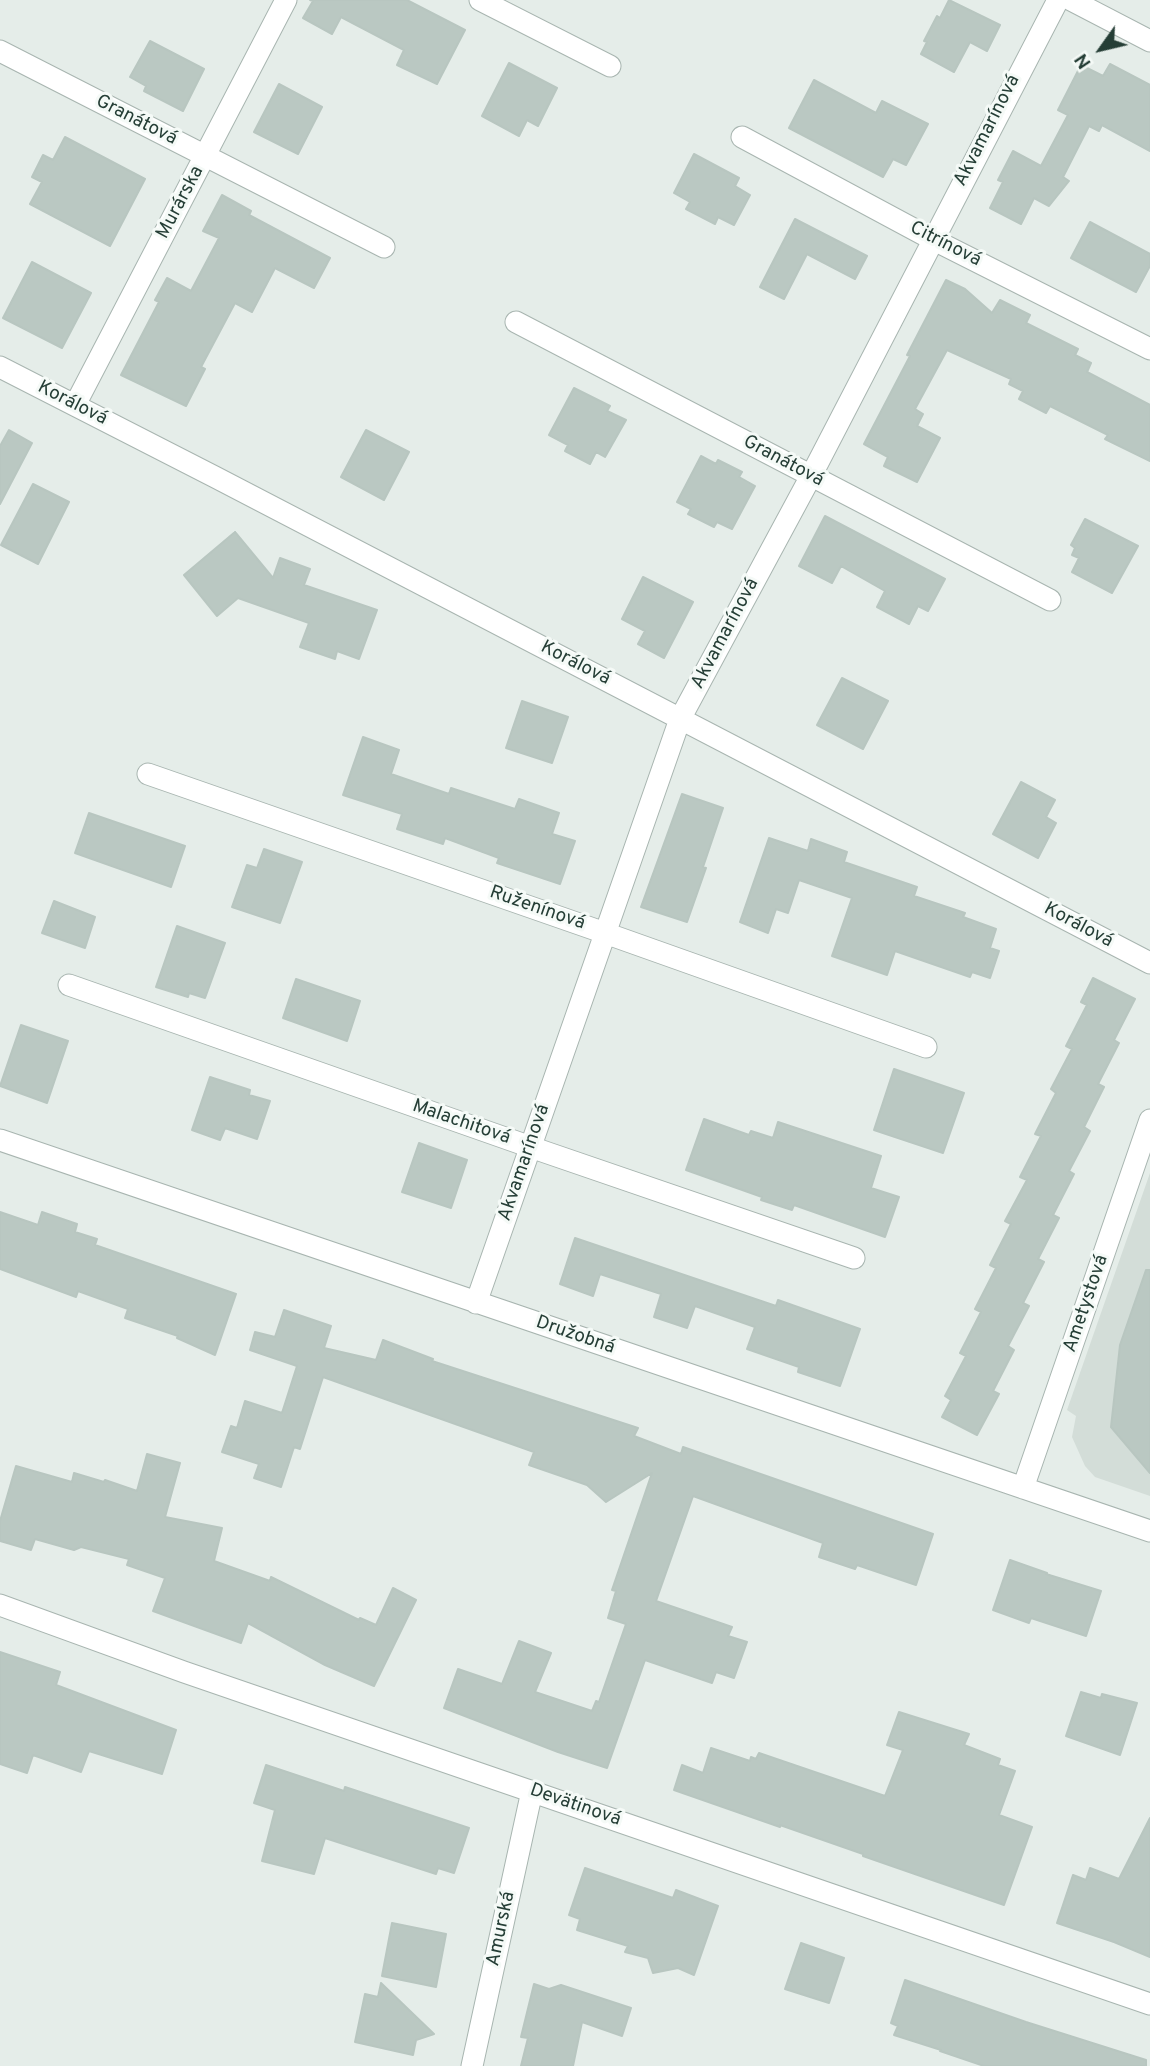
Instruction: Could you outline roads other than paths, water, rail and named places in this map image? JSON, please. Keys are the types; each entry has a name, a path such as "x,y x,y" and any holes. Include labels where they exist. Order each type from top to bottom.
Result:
{"street":[{"name":"Murárska","path":"75,405 286,0"},
{"path":"480,0 610,66"},
{"name":"Akvamarínová","path":"475,1303 680,719 811,476 1058,0"},
{"path":"1071,0 1150,41"},
{"name":"Granátová","path":"0,51 384,247"},
{"name":"Citrínová","path":"742,137 932,239 1150,349"},
{"name":"Granátová","path":"516,322 1050,600"},
{"name":"Korálová","path":"0,367 1150,963"},
{"name":"Ruženínová","path":"148,774 926,1047"},
{"name":"Malachitová","path":"69,985 854,1258"},
{"name":"Ametystová","path":"1023,1488 1150,1120"},
{"name":"Družobná","path":"0,1140 1150,1531"},
{"name":"Devätinová","path":"0,1605 184,1672 1150,2004"},
{"name":"Amurská","path":"472,2066 532,1791"}]}
